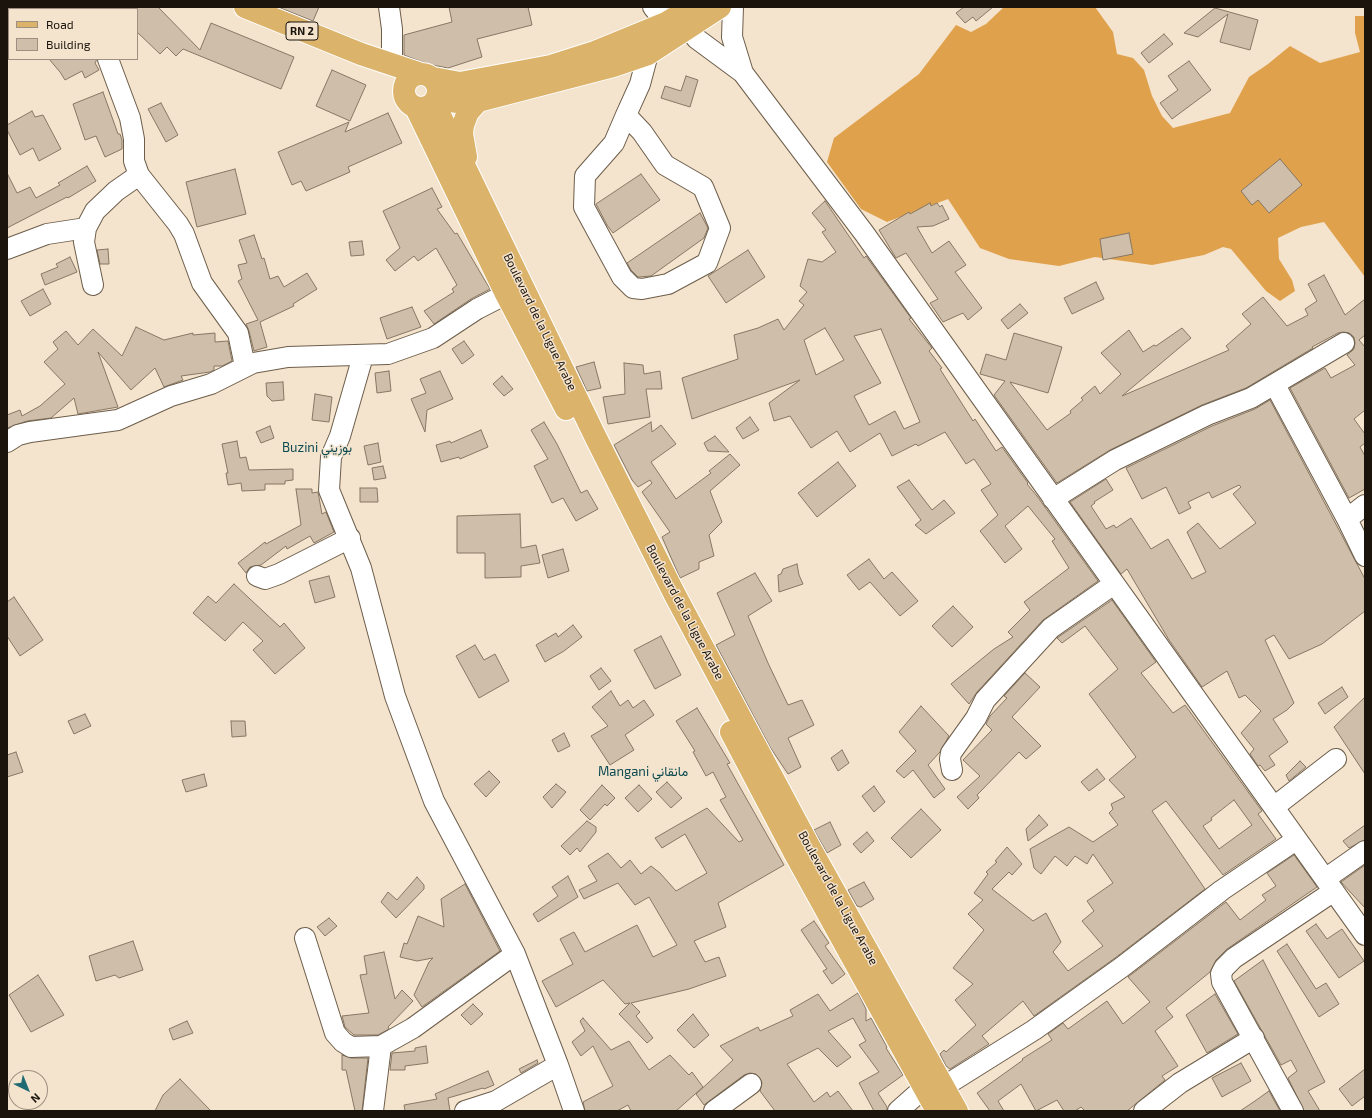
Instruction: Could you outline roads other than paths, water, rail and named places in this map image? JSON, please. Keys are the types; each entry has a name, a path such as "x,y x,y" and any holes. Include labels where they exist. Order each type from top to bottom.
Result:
{"main road":[{"name":"RN 2","path":"244,7 361,54 425,76"},
{"path":"676,17 648,54 550,83 478,101 422,101 406,82 409,78 425,76 460,83 551,66 595,52 676,17 720,7"},
{"name":"RN 2","path":"361,54 422,101"},
{"path":"422,101 438,86 425,76"},
{"name":"Boulevard de la Ligue Arabe","path":"422,101 476,188 514,290 556,389 590,442 669,598 792,831 936,1098 957,1111"},
{"name":"Boulevard de la Ligue Arabe","path":"422,101 514,290"},
{"path":"476,188 463,148 462,134 465,119 478,101"}],"street":[{"path":"46,7 58,8"},
{"path":"389,7 392,29 392,64"},
{"path":"733,7 732,37 743,73"},
{"path":"676,17 697,39 743,73 937,334 1296,840 1365,934"},
{"path":"626,115 642,132 665,165 703,187 720,228 707,263 668,284 642,289 633,288 622,277 584,207 585,176 614,143 626,115 640,84 648,54"},
{"path":"108,60 130,118 134,139 134,161 139,175 184,234 202,283 238,333 245,366"},
{"path":"93,285 84,242 86,228 95,211 116,191 139,175"},
{"path":"7,249 47,234 86,228"},
{"path":"7,442 18,435 30,432 118,420 171,396 211,384 245,366 266,360 288,357 363,356 388,354 423,343 476,309 514,290"},
{"path":"1053,499 1115,460 1207,415 1251,398 1344,343"},
{"path":"363,356 340,436 331,457 329,490 350,538 361,568 395,696 434,801 515,954 558,1065 574,1111"},
{"path":"1275,385 1347,519 1365,556"},
{"path":"1347,519 1365,506"},
{"path":"257,576 265,579 279,574 350,538"},
{"path":"952,770 950,759 951,753 976,718 985,700 1051,628 1114,584"},
{"path":"1274,807 1336,759"},
{"path":"898,1111 916,1095 936,1098 1122,967 1222,890 1296,840"},
{"path":"1293,1111 1222,982 1221,971 1234,958 1329,885 1365,851"},
{"path":"305,938 335,1033 343,1042 351,1047 381,1046 412,1028 515,954"},
{"path":"1144,1111 1180,1083 1254,1038"},
{"path":"373,1111 381,1046"},
{"path":"465,1111 496,1101 558,1065"},
{"path":"714,1111 751,1084"}],"district":[{"name":"Buzini بوزيني","path":"317,448"},
{"name":"Mangani مانقاني","path":"643,772"}]}
